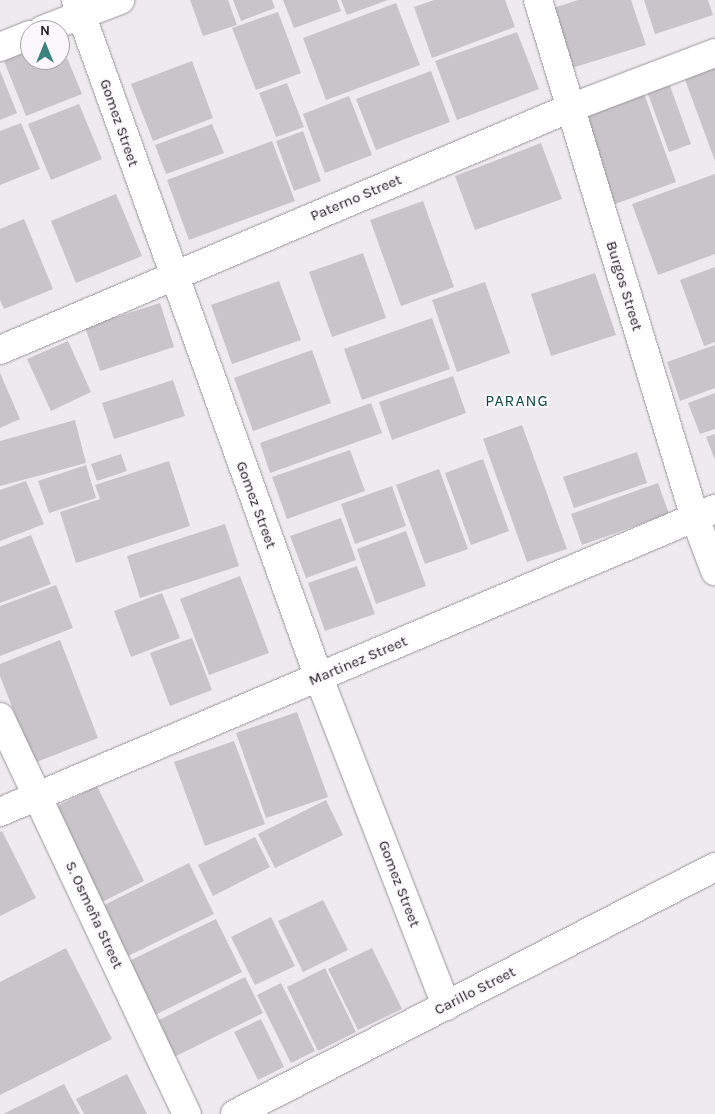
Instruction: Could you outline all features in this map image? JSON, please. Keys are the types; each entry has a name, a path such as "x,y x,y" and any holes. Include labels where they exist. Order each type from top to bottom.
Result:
{"street":[{"path":"58,20 78,7 120,0"},
{"name":"Burgos Street","path":"538,0 570,108 705,513 715,571"},
{"name":"Gomez Street","path":"78,7 319,678 446,1006"},
{"path":"0,47 20,39"},
{"name":"Paterno Street","path":"0,350 570,108 715,53"},
{"name":"Martinez Street","path":"0,812 705,513"},
{"name":"S. Osmeña Street","path":"0,717 187,1114"},
{"name":"Carillo Street","path":"235,1114 715,867"}],"building":[{"path":"190,0 228,0 237,25 203,36"},
{"path":"233,0 272,0 275,8 241,21"},
{"path":"283,0 337,0 341,11 294,28"},
{"path":"341,0 388,0 347,15"},
{"path":"434,0 505,0 515,27 432,58 414,7"},
{"path":"578,0 631,0 646,45 572,68 553,8"},
{"path":"644,0 708,0 713,15 655,34"},
{"path":"396,3 420,65 326,100 303,38"},
{"path":"278,12 301,73 256,90 232,28"},
{"path":"517,32 539,89 457,120 435,61"},
{"path":"20,55 20,70 70,70 70,65 82,94 26,116 4,61"},
{"path":"192,61 213,118 153,141 131,84"},
{"path":"715,65 715,161 684,77"},
{"path":"0,71 17,113 0,120"},
{"path":"431,71 450,122 376,150 356,99"},
{"path":"287,83 304,127 276,137 259,93"},
{"path":"669,83 691,144 669,152 647,91"},
{"path":"642,88 676,182 615,204 580,110"},
{"path":"349,96 372,155 325,173 303,114"},
{"path":"79,104 102,159 51,180 28,124"},
{"path":"21,123 40,169 0,185 0,131"},
{"path":"212,124 224,153 166,174 155,145"},
{"path":"303,131 321,181 294,191 276,141"},
{"path":"272,141 295,201 189,240 167,180"},
{"path":"541,143 562,199 475,230 455,176"},
{"path":"715,174 715,254 658,275 632,204"},
{"path":"116,194 142,256 76,283 51,221"},
{"path":"423,201 454,287 401,306 370,220"},
{"path":"24,219 53,289 4,309 0,300 0,229"},
{"path":"363,253 386,318 332,337 309,272"},
{"path":"715,267 715,342 704,346 680,280"},
{"path":"595,273 616,335 551,356 531,294"},
{"path":"279,281 301,340 232,364 211,305"},
{"path":"485,282 510,353 457,372 432,300"},
{"path":"160,303 174,347 100,371 85,327"},
{"path":"432,318 450,369 362,400 344,349"},
{"path":"68,341 91,392 51,411 27,359"},
{"path":"715,345 715,388 680,401 667,362"},
{"path":"312,350 331,403 253,431 234,378"},
{"path":"0,373 20,419 0,428"},
{"path":"453,376 466,413 392,440 379,402"},
{"path":"173,380 185,416 114,439 102,403"},
{"path":"715,393 715,429 700,434 688,403"},
{"path":"371,403 382,433 270,473 260,443"},
{"path":"75,420 86,463 0,486 0,441"},
{"path":"522,425 567,549 527,562 483,439"},
{"path":"715,434 715,460 706,437"},
{"path":"350,450 365,491 287,519 272,477"},
{"path":"637,452 647,483 574,508 563,477"},
{"path":"121,454 127,471 97,481 91,464"},
{"path":"483,459 509,531 471,545 445,473"},
{"path":"169,461 190,526 76,563 60,512 100,499 95,485"},
{"path":"86,465 96,498 49,513 38,481"},
{"path":"439,469 468,549 425,564 396,485"},
{"path":"26,481 44,524 0,541 0,490"},
{"path":"658,483 669,514 582,545 571,514"},
{"path":"392,486 406,526 355,544 341,504"},
{"path":"341,518 356,560 306,578 290,536"},
{"path":"225,524 239,566 140,598 127,556"},
{"path":"406,531 426,586 376,604 357,549"},
{"path":"31,535 51,584 0,603 0,547"},
{"path":"357,566 375,614 325,631 308,583"},
{"path":"240,576 269,653 209,675 180,599"},
{"path":"56,585 73,628 0,656 0,606"},
{"path":"162,593 180,638 131,657 114,611"},
{"path":"192,638 212,690 170,706 150,653"},
{"path":"60,640 98,738 34,763 0,676 0,664"},
{"path":"297,712 328,797 266,818 236,733"},
{"path":"234,741 265,824 205,846 174,762"},
{"path":"97,786 144,881 102,902 55,807"},
{"path":"326,800 343,835 275,868 258,834"},
{"path":"2,831 36,898 0,916 0,832"},
{"path":"255,837 270,867 213,896 198,865"},
{"path":"189,863 214,914 124,958 98,908"},
{"path":"323,900 348,950 303,972 278,921"},
{"path":"271,917 295,966 255,985 231,937"},
{"path":"216,919 242,972 153,1016 127,962"},
{"path":"66,948 112,1039 0,1095 0,982"},
{"path":"372,948 402,1009 358,1030 328,969"},
{"path":"325,968 356,1032 318,1051 287,987"},
{"path":"245,977 263,1013 174,1057 157,1021"},
{"path":"281,983 315,1051 291,1063 257,995"},
{"path":"261,1019 284,1067 258,1080 234,1032"},
{"path":"127,1074 147,1114 84,1114 76,1099"},
{"path":"64,1084 80,1114 3,1114"}],"district":[{"name":"PARANG","path":"517,401"}]}
